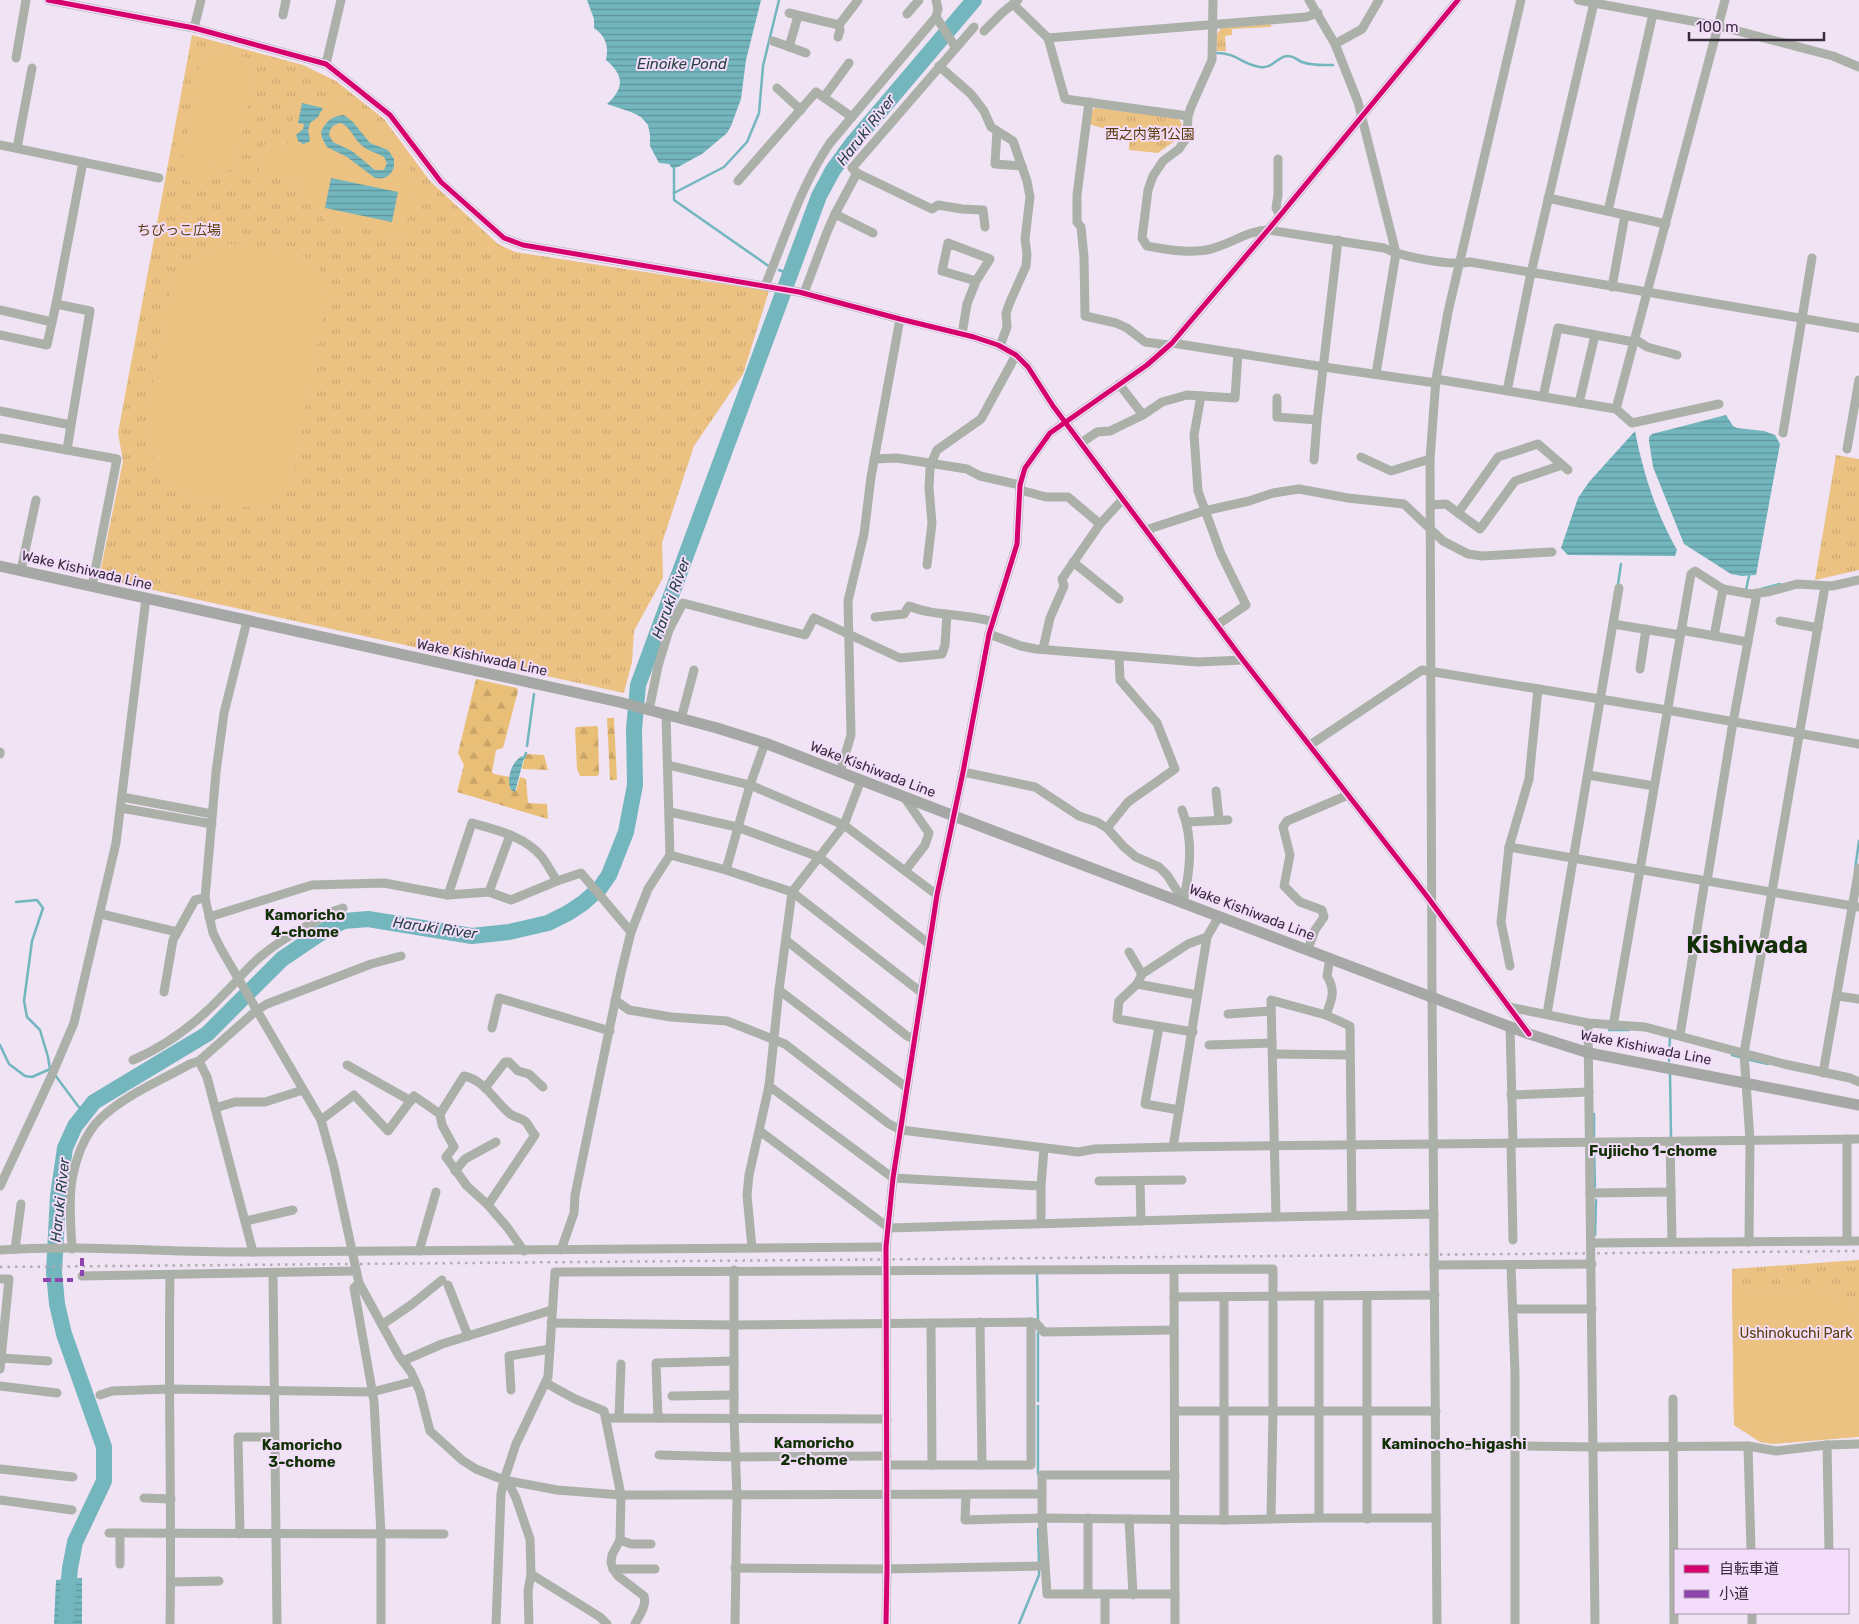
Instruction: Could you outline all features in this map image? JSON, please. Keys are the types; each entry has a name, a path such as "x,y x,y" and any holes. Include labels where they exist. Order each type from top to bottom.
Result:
{"main road":[{"name":"Wake Kishiwada Line","path":"0,566 619,702 681,718 765,743 1529,1034 1589,1053 1859,1105"}],"street":[{"path":"16,58 26,0"},
{"path":"48,0 194,28 326,64 390,115 441,182 504,238 523,245 802,292 900,320 974,337 1000,346 1016,355 1028,367 1053,406 1243,660 1432,903 1529,1034"},
{"path":"194,28 200,0"},
{"path":"283,15 286,0"},
{"path":"326,64 341,0"},
{"path":"838,37 839,25 858,0"},
{"path":"907,14 919,0"},
{"path":"767,287 804,189 816,164 852,116 937,19 938,9 936,0"},
{"path":"1214,0 1212,60 1188,116 1187,137 1179,149 1163,161 1153,176 1148,190 1142,238 1147,246 1165,250 1202,251 1216,248 1254,231 1268,230 1384,248 1396,254 1459,264 1470,262 1859,328"},
{"path":"1309,0 1334,44 1362,115 1396,254 1376,374"},
{"path":"1334,44 1362,29 1379,0"},
{"path":"886,1624 886,1246 893,1178 902,1130 937,895 989,634 1017,544 1020,488 1025,468 1050,433 1147,365 1170,344 1268,230 1458,0"},
{"path":"1437,1624 1430,459 1436,381 1448,312 1521,0"},
{"path":"1578,0 1719,26 1834,56 1859,67"},
{"path":"1616,409 1725,0"},
{"path":"984,31 1015,2 1048,38 1065,99 1188,116"},
{"path":"1507,391 1531,273 1594,3"},
{"path":"1048,38 1306,17 1318,14"},
{"path":"1608,211 1653,14"},
{"path":"789,47 794,15 839,25"},
{"path":"937,19 954,45"},
{"path":"974,27 954,45 939,66 852,168 857,173 932,208 938,205 982,210 985,227"},
{"path":"773,41 806,53"},
{"path":"824,97 849,63"},
{"path":"939,66 971,94 984,111 991,127 1013,141 1028,181 1030,197 1025,239 1028,254 1026,266 1006,313 1007,327 1000,346"},
{"path":"17,148 32,68"},
{"path":"777,88 801,110"},
{"path":"738,181 816,92 852,116"},
{"path":"1089,102 1077,195 1077,222 1081,227 1084,256 1085,316 1116,323 1128,328 1145,342 1238,353 1324,367 1507,391 1616,409 1632,423 1719,404"},
{"path":"997,131 995,164 1022,166"},
{"path":"0,145 159,178"},
{"path":"1278,159 1276,208 1280,215"},
{"path":"0,335 47,345 83,162"},
{"path":"802,292 826,232 857,173"},
{"path":"1548,198 1666,224"},
{"path":"835,214 873,232"},
{"path":"1612,287 1625,215"},
{"path":"1314,460 1338,240"},
{"path":"962,334 966,304 976,281 990,259 948,243 942,271 976,281"},
{"path":"1783,433 1812,258"},
{"path":"56,304 90,311 67,450"},
{"path":"0,310 52,322"},
{"path":"840,772 851,735 848,601 864,534 874,460 900,320"},
{"path":"1543,397 1558,328 1634,340 1647,348 1676,355"},
{"path":"1579,403 1595,335"},
{"path":"1081,443 1097,432 1110,431 1143,415 1162,402 1187,395 1235,398 1238,353"},
{"path":"926,565 932,523 929,504 930,469 937,450 981,419 1016,355"},
{"path":"1847,450 1859,380"},
{"path":"1119,384 1143,415"},
{"path":"1201,396 1194,435 1198,491 1221,554 1246,605 1217,625"},
{"path":"1277,398 1277,417 1317,420"},
{"path":"0,411 71,425"},
{"path":"0,438 117,458 92,586"},
{"path":"1431,505 1446,504 1458,513 1480,529 1515,481 1565,468 1538,444 1498,457 1458,513"},
{"path":"874,460 897,458 967,469 980,476 1046,497 1068,497 1100,524"},
{"path":"1361,458 1391,471 1430,459"},
{"path":"1146,530 1204,511 1273,493 1299,489 1348,498 1404,504 1443,541 1468,554 1482,556 1552,552"},
{"path":"1043,649 1050,618 1064,586 1062,578 1100,524 1123,499"},
{"path":"21,570 36,500"},
{"path":"1073,562 1119,599"},
{"path":"1613,1026 1691,574 1695,571 1723,589 1750,594 1797,584 1825,586 1859,580"},
{"path":"1749,1242 1750,1140 1744,1054 1825,586"},
{"path":"1547,1014 1619,588"},
{"path":"1714,636 1723,589"},
{"path":"1680,1035 1733,722 1757,593"},
{"path":"0,1186 3,1175 74,1023 116,844 146,598"},
{"path":"648,710 669,630 683,603 805,635 814,618 900,658 942,654 945,645 948,614"},
{"path":"875,617 904,614 909,606 920,611 978,617 993,622"},
{"path":"247,621 224,712 216,772 204,898 213,933 320,1120 334,1167 359,1283 403,1361 412,1372 420,1392 430,1431 462,1460 476,1469 506,1480 557,1490 621,1495 737,1496 1042,1494"},
{"path":"1780,621 1818,628"},
{"path":"1613,624 1748,642"},
{"path":"1640,669 1646,629"},
{"path":"989,634 1021,646 1043,649 1198,662 1243,660"},
{"path":"1107,828 1128,802 1175,769 1157,723 1120,680 1119,656"},
{"path":"681,718 694,670"},
{"path":"1310,745 1422,670 1431,670 1859,744"},
{"path":"1510,966 1501,922 1510,847 1529,779 1538,689"},
{"path":"561,1250 574,1213 575,1195 631,932 648,889 670,855 666,715"},
{"path":"726,870 750,785 765,743"},
{"path":"668,765 750,785 844,825 937,895"},
{"path":"963,772 1034,787 1079,816 1107,828 1136,857 1159,867 1167,875 1183,901"},
{"path":"1588,775 1654,786"},
{"path":"752,1248 747,1195 749,1175 769,1086 792,892 844,825 861,780"},
{"path":"1187,822 1223,820 1216,792"},
{"path":"1308,949 1315,930 1324,917 1322,910 1300,902 1284,886 1290,855 1283,827 1288,821 1348,795"},
{"path":"122,797 212,814"},
{"path":"904,797 929,833 925,846 905,871"},
{"path":"120,808 212,824"},
{"path":"1182,810 1187,822 1191,859 1183,901"},
{"path":"670,812 738,827 819,857 929,944"},
{"path":"448,895 472,823 510,834 528,844 542,857 557,881"},
{"path":"489,892 510,834"},
{"path":"1510,847 1856,907"},
{"path":"670,855 726,870 792,892 922,993"},
{"path":"1823,1073 1856,907 1859,868"},
{"path":"209,916 312,886 384,883 448,895 489,892 512,900 581,873 631,932"},
{"path":"164,992 173,940 195,900 204,898"},
{"path":"134,1060 152,1052 188,1028 277,943 334,911 343,908"},
{"path":"101,914 177,932"},
{"path":"1174,1147 1207,937 1218,916"},
{"path":"1193,1032 1117,1019 1119,1001 1137,984 1142,974 1188,944 1207,937"},
{"path":"786,941 907,1036 915,1039"},
{"path":"1129,952 1142,974"},
{"path":"69,1249 71,1188 75,1162 88,1134 101,1118 126,1100 190,1064 199,1061 256,1008 370,964 401,956"},
{"path":"1326,1015 1334,991 1327,976 1330,958"},
{"path":"1137,984 1197,995"},
{"path":"779,990 907,1088"},
{"path":"1837,996 1859,999"},
{"path":"492,1028 499,998 610,1031"},
{"path":"615,1000 629,1010 671,1017 727,1021 754,1030 785,1044 889,1124 902,1130 1078,1152 1095,1149 1174,1147 1859,1139"},
{"path":"1276,1217 1271,1000 1326,1015 1350,1026 1352,1215"},
{"path":"1508,1006 1588,1023 1613,1026 1635,1025 1859,1082"},
{"path":"1228,1014 1272,1012"},
{"path":"1588,1023 1595,1624"},
{"path":"1510,1026 1513,1240"},
{"path":"1159,1027 1145,1104 1180,1110"},
{"path":"1209,1045 1272,1043"},
{"path":"1273,1054 1350,1055"},
{"path":"199,1061 207,1076 253,1252"},
{"path":"485,1088 505,1062 509,1062 518,1071 529,1074 543,1087"},
{"path":"347,1065 410,1101"},
{"path":"488,1205 535,1135 529,1130 525,1122 510,1114 485,1088 471,1077 464,1076 440,1114 442,1125 454,1147 446,1157 467,1186 488,1205 524,1251"},
{"path":"769,1086 893,1178 1041,1186"},
{"path":"215,1108 236,1102 265,1102 303,1090"},
{"path":"1512,1095 1590,1092"},
{"path":"320,1120 354,1095 388,1131 414,1096 440,1114"},
{"path":"760,1131 889,1228 1434,1214"},
{"path":"1847,1139 1847,1241"},
{"path":"455,1170 465,1159 496,1142"},
{"path":"1670,1142 1672,1242"},
{"path":"1041,1223 1044,1148"},
{"path":"1099,1180 1182,1180"},
{"path":"1140,1180 1141,1221"},
{"path":"419,1251 436,1192"},
{"path":"1590,1193 1671,1192"},
{"path":"15,1249 22,1204"},
{"path":"246,1221 293,1210"},
{"path":"1591,1243 1859,1241"},
{"path":"0,1250 43,1248 351,1252 886,1246"},
{"path":"1434,1265 1592,1264"},
{"path":"1512,1265 1515,1624"},
{"path":"496,1624 501,1494 516,1444 548,1377 554,1272 886,1269 1273,1269 1271,1518"},
{"path":"734,1270 734,1419 737,1496 735,1624"},
{"path":"1174,1270 1175,1624"},
{"path":"82,1276 355,1271"},
{"path":"273,1273 277,1624"},
{"path":"170,1274 168,1390 172,1534 170,1624"},
{"path":"0,1369 4,1279"},
{"path":"383,1324 445,1282 468,1336"},
{"path":"359,1283 354,1288 372,1392 381,1534 381,1624"},
{"path":"1174,1297 1434,1296"},
{"path":"1319,1297 1319,1518"},
{"path":"1367,1297 1367,1519"},
{"path":"1224,1298 1224,1520"},
{"path":"1513,1309 1592,1309"},
{"path":"403,1361 442,1344 552,1310"},
{"path":"980,1322 982,1465"},
{"path":"551,1323 1031,1322 1036,1323 1044,1332 1174,1330"},
{"path":"659,1455 887,1460 932,1465 1031,1464 1031,1322"},
{"path":"930,1323 932,1465"},
{"path":"510,1390 509,1356 550,1349"},
{"path":"1,1358 48,1361"},
{"path":"658,1418 656,1363 734,1361"},
{"path":"619,1418 621,1364"},
{"path":"100,1395 112,1391 168,1390 372,1392 415,1381"},
{"path":"546,1383 604,1411 607,1418 621,1495 620,1540 612,1555 613,1570 644,1596 644,1606 635,1624"},
{"path":"0,1386 56,1393"},
{"path":"672,1396 734,1395"},
{"path":"1673,1399 1674,1624"},
{"path":"1175,1411 1436,1411"},
{"path":"607,1418 887,1419"},
{"path":"240,1534 238,1437 274,1437"},
{"path":"1436,1445 1594,1448 1748,1446 1776,1451 1827,1445 1859,1444"},
{"path":"1827,1445 1829,1549"},
{"path":"1748,1446 1751,1549"},
{"path":"0,1469 73,1478"},
{"path":"1175,1475 1042,1475 1042,1518 1047,1594 1175,1594"},
{"path":"506,1480 516,1498 530,1539 529,1624"},
{"path":"966,1495 965,1520 1042,1518 1224,1520 1271,1518 1436,1518"},
{"path":"144,1498 171,1499"},
{"path":"0,1500 72,1510"},
{"path":"1088,1518 1088,1594"},
{"path":"1129,1519 1132,1595"},
{"path":"109,1533 444,1534"},
{"path":"120,1533 120,1564"},
{"path":"206,1543 207,1534"},
{"path":"620,1540 631,1544 647,1542"},
{"path":"735,1568 887,1569 1045,1566"},
{"path":"613,1570 655,1569"},
{"path":"531,1574 600,1617 607,1624"},
{"path":"171,1582 219,1581"},
{"path":"1105,1594 1105,1624"}],"green space":[{"path":"1271,24 1271,27 1232,29 1232,35 1225,36 1226,51 1217,51 1217,34 1221,28"},
{"name":"ちびっこ広場","path":"192,35 303,65 336,81 384,119 430,181 498,244 515,252 769,291 743,374 694,446 662,543 663,578 634,631 632,662 624,693 99,578 123,461 118,433"},
{"path":"202,49 256,59 236,171 210,167 206,185 185,181 188,163 182,161"},
{"path":"298,93 349,103 378,125 419,184 402,235 323,219 324,214 314,212 315,204 296,200 299,183 258,175 265,143 287,147"},
{"name":"西之内第1公園","path":"1095,108 1178,118 1182,124 1176,140 1158,153 1129,150 1129,134 1118,133 1089,124 1091,111"},
{"path":"229,244 264,246 302,255 312,261 319,269 324,286 325,303 293,478 287,490 278,499 257,507 220,504 186,495 174,489 158,469 145,428 167,301 176,277 192,261 209,250"},
{"path":"1836,455 1859,459 1859,570 1815,580"},
{"path":"476,679 517,688 518,691 503,748 496,750 492,772 510,777 510,789 516,791 520,777 526,779 528,803 547,804 548,819 457,792 464,765 458,753"},
{"path":"607,718 614,718 617,780 610,780"},
{"path":"577,727 598,727 599,774 597,776 580,776 577,769 575,729"},
{"path":"526,754 544,755 548,770 523,769"},
{"name":"Ushinokuchi Park","path":"1859,1260 1859,1437 1773,1444 1760,1442 1734,1425 1732,1269"},
{"name":"Ushinokuchi Park","path":"1818,1288 1840,1299 1859,1315 1859,1432 1786,1439 1753,1437 1734,1425 1732,1289"}],"water":[{"name":"Einoike Pond","path":"587,0 761,0 746,60 741,99 727,133 702,154 678,167 672,168 669,164 659,163 650,146 648,125 641,117 607,104 617,93 620,82 617,72 606,60 606,42 594,28 594,19"},
{"path":"302,103 323,108 318,117 310,123 308,131 309,142 303,144 298,141 296,135 303,129 304,124 298,123"},
{"path":"344,115 353,122 370,143 388,150 394,159 394,166 389,175 384,178 375,178 347,157 327,147 321,132 330,120","holes":["341,123 363,146 384,157 387,163 384,170 375,170 352,151 333,142 329,135 331,128"]},
{"path":"331,178 398,192 392,222 325,208"},
{"path":"1726,415 1733,426 1764,431 1775,435 1780,444 1756,575 1742,576 1731,574 1684,544 1653,467 1649,441 1649,437 1652,434"},
{"path":"1635,431 1651,492 1669,536 1677,550 1675,556 1568,555 1561,548 1578,498 1589,482"},
{"path":"522,756 524,758 515,792 511,790 509,776 515,762"},
{"path":"82,1578 82,1624 54,1624 56,1580"}],"waterway":[{"path":"674,193 724,167 747,142 759,113 763,66 779,0"},
{"name":"Haruki River","path":"65,1624 70,1568 75,1542 104,1481 104,1447 64,1334 57,1304 54,1272 58,1196 65,1148 75,1126 94,1102 207,1034 282,959 325,930 344,921 368,919 472,936 509,932 548,923 583,903 600,888 609,875 626,832 635,785 634,729 638,685 819,196 833,170 852,144 974,0"},
{"path":"1217,53 1224,53 1248,64 1260,67 1268,66 1288,56 1310,64 1333,65"},
{"path":"674,167 674,200 770,267"},
{"path":"779,270 789,274"},
{"path":"1618,584 1621,564"},
{"path":"1746,590 1749,576"},
{"path":"1761,589 1780,584"},
{"path":"527,746 534,694"},
{"path":"524,758 526,753"},
{"path":"1855,870 1859,841"},
{"path":"16,902 37,900 43,908 32,941 24,1001 27,1017 40,1030 50,1069"},
{"path":"1609,1030 1629,1030"},
{"path":"1669,1061 1670,1036"},
{"path":"0,1045 9,1064 25,1076 32,1077 50,1069"},
{"path":"1732,1055 1740,1057"},
{"path":"1750,1060 1768,1064"},
{"path":"1670,1073 1671,1137"},
{"path":"55,1075 84,1114"},
{"path":"1594,1114 1594,1136"},
{"path":"1594,1148 1595,1187"},
{"path":"1595,1235 1596,1200"},
{"path":"1037,1273 1038,1320"},
{"path":"1038,1333 1038,1401"},
{"path":"1038,1406 1038,1474"},
{"path":"1038,1529 1039,1563"},
{"path":"1019,1624 1039,1575 1039,1570"}],"railway":[{"path":"0,1267 1859,1251"}],"marked path":[{"path":"82,1258 82,1276"},
{"path":"43,1280 73,1280"}],"cycle path":[{"path":"48,0 194,28 326,64 390,115 441,182 504,238 523,245 799,292 974,337 998,345 1016,355 1028,367 1053,406 1243,660 1426,895 1529,1034"},
{"path":"886,1624 886,1247 893,1178 937,895 989,634 1017,544 1020,485 1025,468 1050,433 1147,365 1172,343 1458,0"}],"district":[{"name":"Kamoricho 4-chome","path":"305,924"},
{"name":"Kishiwada","path":"1747,945"},
{"name":"Fujiicho 1-chome","path":"1653,1151"},
{"name":"Kaminocho-higashi","path":"1454,1444"},
{"name":"Kamoricho 2-chome","path":"814,1452"},
{"name":"Kamoricho 3-chome","path":"302,1454"}]}
